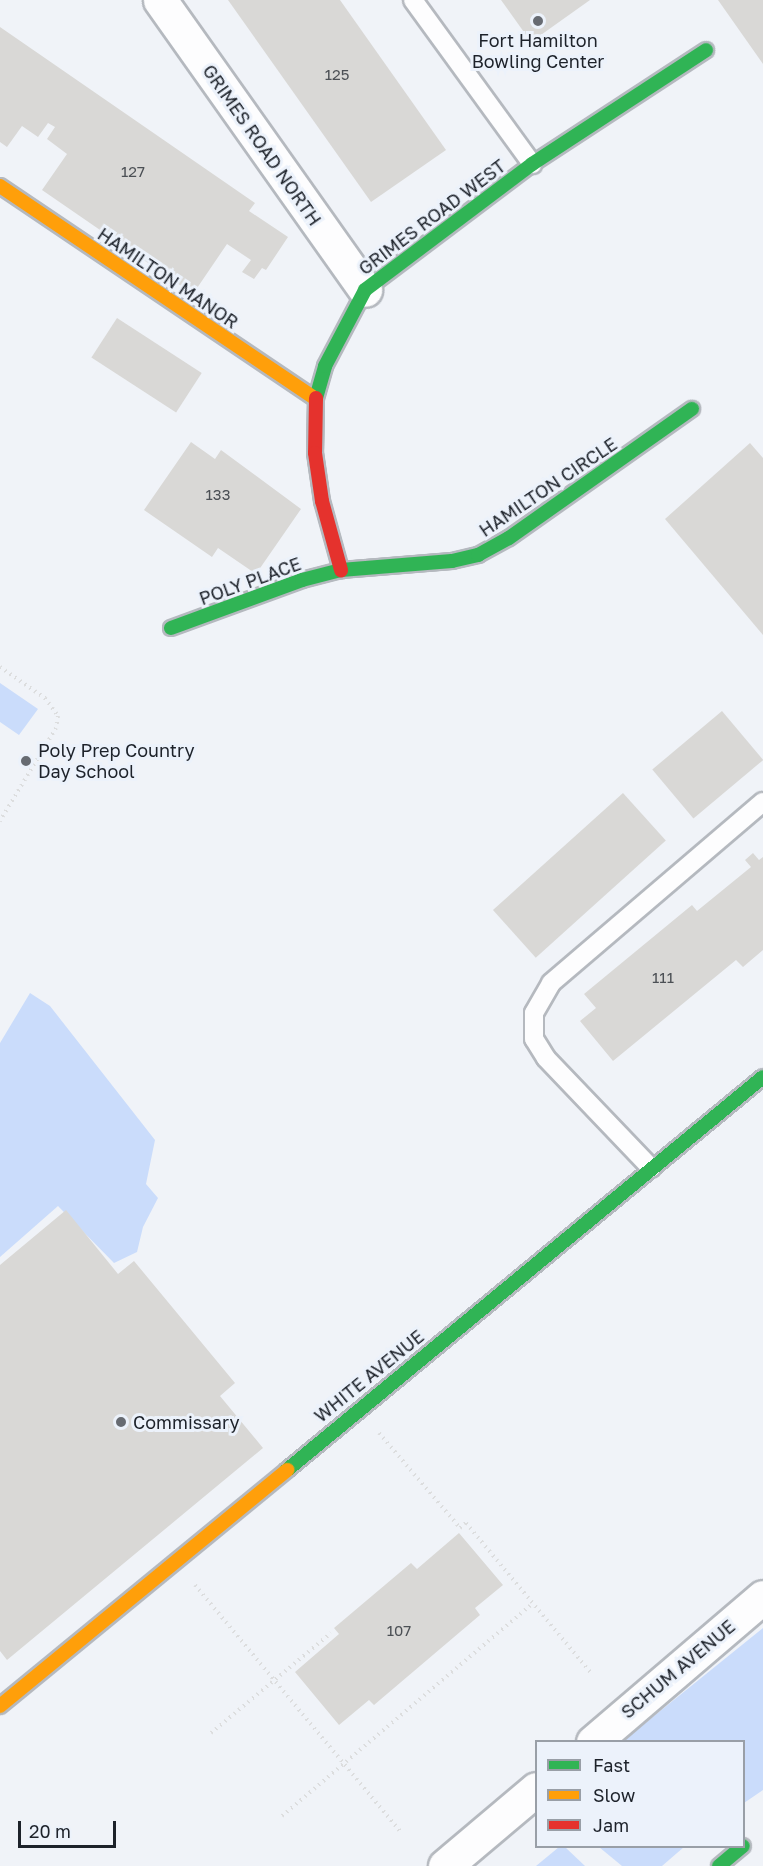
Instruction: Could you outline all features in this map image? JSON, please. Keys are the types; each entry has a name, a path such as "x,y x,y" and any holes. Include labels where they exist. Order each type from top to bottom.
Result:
{"main road":[{"name":"GRIMES ROAD WEST","path":"341,570 322,501 315,453 316,399 325,366 365,290 532,164 706,50"},
{"name":"HAMILTON MANOR","path":"0,186 316,399"},
{"name":"HAMILTON CIRCLE","path":"341,570 377,564 452,561 478,555 509,538 692,409"},
{"name":"POLY PLACE","path":"171,628 292,583 341,570"},
{"name":"WHITE AVENUE","path":"0,1706 763,1077"},
{"path":"745,1845 755,1838"},
{"path":"719,1866 741,1848"}],"street":[{"name":"GRIMES ROAD NORTH","path":"160,0 365,290"},
{"name":"SCHUM AVENUE","path":"595,1740 763,1598"},
{"path":"446,1866 535,1791"}],"lane":[{"path":"413,0 532,164"},
{"path":"651,1168 546,1058 534,1039 534,1013 551,983 763,802"}],"path":[{"path":"0,667 45,698 58,716 56,728 0,821"},
{"path":"375,1428 460,1528 465,1523 590,1672"},
{"path":"192,1581 400,1831"},
{"path":"282,1816 532,1604"},
{"path":"211,1733 331,1633"}],"shaded area":[{"path":"0,683 38,709 19,735 0,722"},
{"path":"30,993 50,1006 155,1140 146,1184 158,1198 143,1227 137,1252 114,1263 58,1206 0,1257 0,1043"},
{"path":"763,1628 763,1790 745,1802 745,1740 624,1740"},
{"path":"558,1848 566,1848 585,1866 536,1866"},
{"path":"600,1848 683,1848 662,1866 622,1866"}],"building":[{"path":"228,0 340,0 446,150 371,202"},
{"name":"Fort Hamilton Bowling Center","path":"501,0 590,0 531,42"},
{"path":"718,0 763,0 763,64"},
{"path":"0,27 255,203 249,211 288,237 266,270 262,268 254,279 242,272 251,260 227,244 193,294 42,190 67,154 47,139 55,127 48,123 38,137 22,126 7,147 0,142"},
{"path":"117,318 202,373 176,412 91,357"},
{"path":"191,442 215,459 221,450 301,509 256,574 218,548 212,557 144,510"},
{"path":"750,443 763,458 763,635 665,519"},
{"path":"722,711 763,760 693,819 652,769"},
{"path":"623,793 666,841 536,958 493,910"},
{"path":"753,853 759,860 763,857 763,950 743,967 736,960 613,1061 580,1021 596,1008 584,994 692,905 697,911 751,867 745,860"},
{"name":"Commissary","path":"66,1210 118,1274 134,1261 235,1383 220,1396 263,1448 7,1660 0,1651 0,1265"},
{"path":"459,1533 503,1585 475,1608 480,1615 374,1705 369,1700 339,1725 295,1672 339,1634 334,1628 411,1563 417,1569"}],"traffic: fast":[{"path":"316,398 325,366 365,290 532,164 706,50"},
{"path":"171,628 302,580 341,570 452,561 478,555 509,538 692,409"},
{"path":"287,1470 763,1077"},
{"path":"719,1866 741,1848"}],"traffic: slow":[{"path":"0,186 316,399"},
{"path":"0,1706 287,1470"}],"traffic: jam":[{"path":"316,398 315,453 322,501 341,570"}],"place":[{"name":"Fort Hamilton Bowling Center","path":"538,21"},
{"name":"Poly Prep Country Day School","path":"26,761"},
{"name":"Commissary","path":"121,1422"}]}
